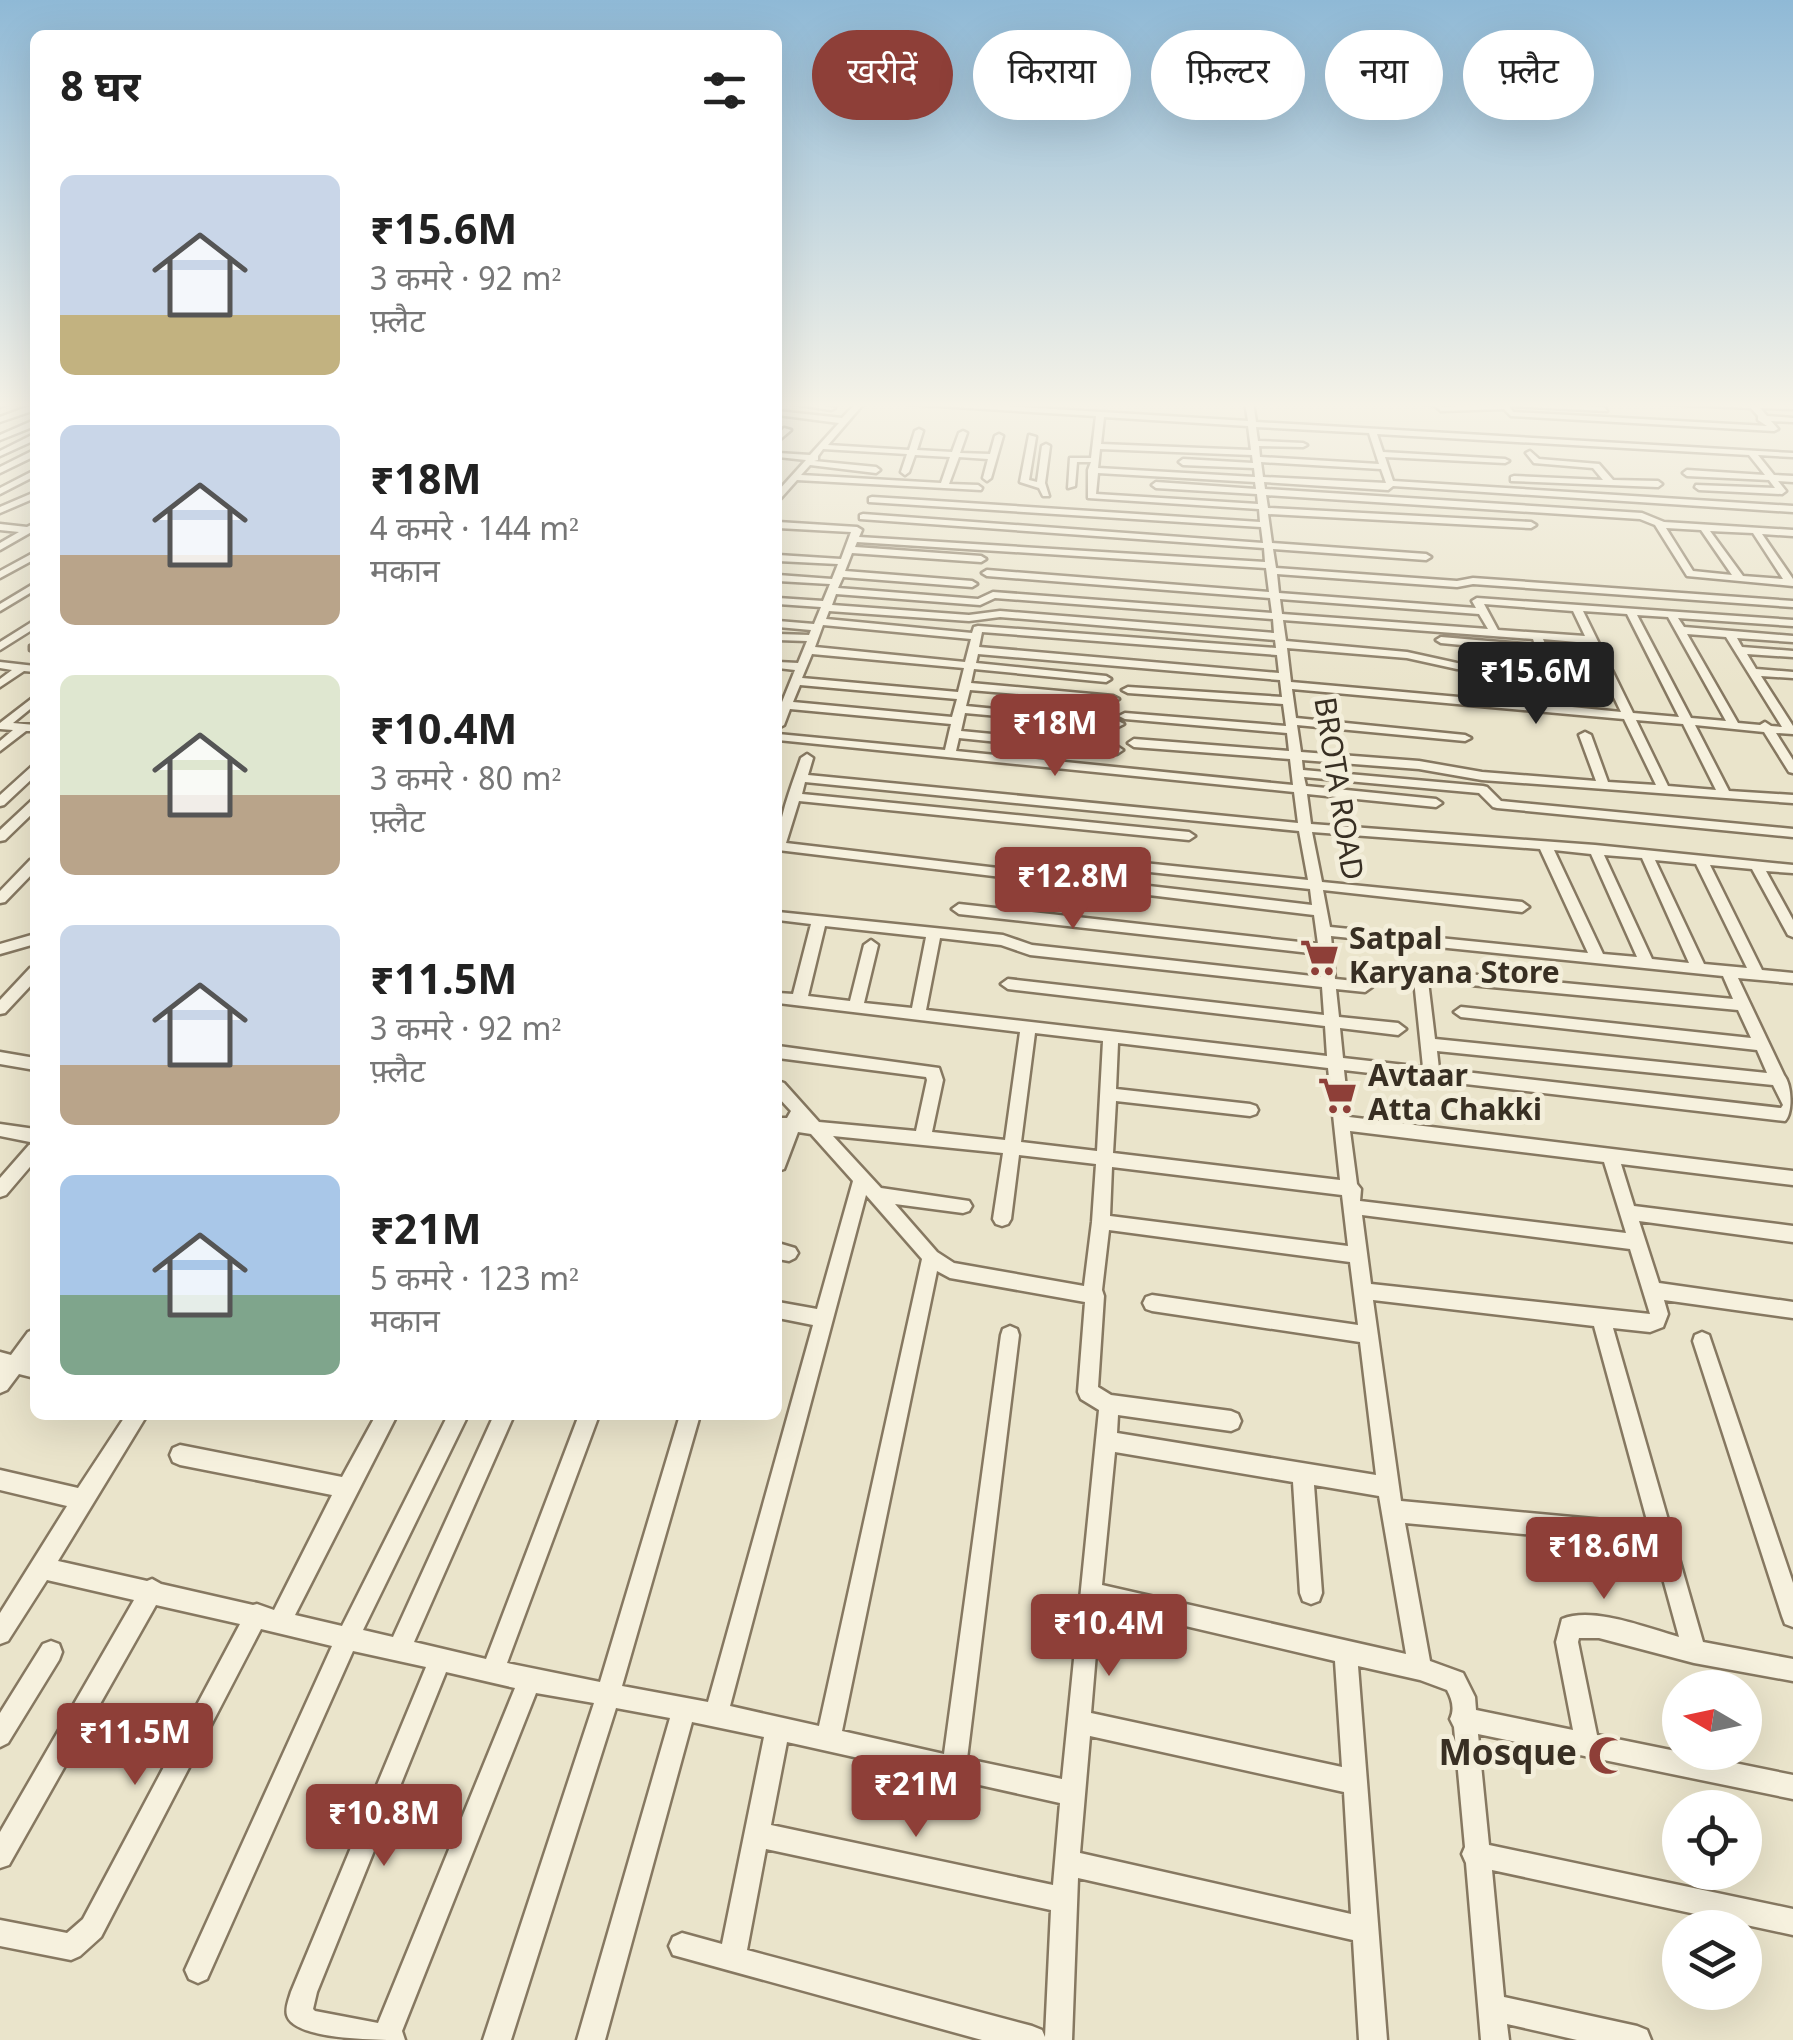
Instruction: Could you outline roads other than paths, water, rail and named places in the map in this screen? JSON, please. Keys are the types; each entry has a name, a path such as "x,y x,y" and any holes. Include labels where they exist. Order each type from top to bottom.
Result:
{"street":[{"path":"0,510 30,497"},
{"path":"1044,508 1045,497"},
{"path":"1088,515 1091,497"},
{"path":"782,714 872,500 1044,508 1088,515 1181,497"},
{"name":"BROTA ROAD","path":"1263,497 1305,828 1319,887 1357,1255 1388,1488 1420,1669"},
{"path":"1356,497 1531,525"},
{"path":"1434,497 1647,516"},
{"path":"1611,497 1793,509"},
{"path":"1637,499 1647,516 1659,524 1686,571 1695,576 1792,582"},
{"path":"863,518 1426,557"},
{"path":"1659,524 1793,533"},
{"path":"782,526 981,559"},
{"path":"0,527 30,528"},
{"path":"1703,527 1740,579"},
{"path":"0,547 30,529"},
{"path":"1756,530 1792,582"},
{"path":"854,540 1793,604"},
{"path":"0,575 30,558"},
{"path":"782,560 836,587 969,618 1000,614 1281,645"},
{"path":"987,573 1480,611"},
{"path":"782,579 980,602 993,595 1593,640"},
{"path":"782,600 836,587 972,584"},
{"path":"0,608 30,589"},
{"path":"1496,633 1476,602 1793,624"},
{"path":"1576,606 1664,790"},
{"path":"1630,611 1724,793"},
{"path":"1671,614 1733,723"},
{"path":"782,625 971,666 1106,680"},
{"path":"0,647 30,626"},
{"path":"950,753 976,636 981,629 1281,645 1407,655 1457,666 1552,674"},
{"path":"1680,630 1793,639"},
{"path":"974,650 1791,730 1787,714 1729,634"},
{"path":"782,636 976,636"},
{"path":"1536,636 1566,709"},
{"path":"1441,640 1542,648"},
{"path":"1740,650 1793,654"},
{"path":"0,665 30,669"},
{"path":"782,665 801,667"},
{"path":"0,684 21,668"},
{"path":"1755,672 1793,675"},
{"path":"782,690 794,686 961,709 1118,750"},
{"path":"1128,690 1289,702"},
{"path":"961,709 1113,699"},
{"path":"2,726 30,703"},
{"path":"786,705 1292,725 1465,738"},
{"path":"2,726 28,728"},
{"path":"1765,726 1793,769"},
{"path":"0,746 28,728"},
{"path":"1585,735 1603,784"},
{"path":"782,738 1436,803"},
{"path":"1134,743 1793,799"},
{"path":"782,834 807,758"},
{"path":"1300,773 1483,790 1497,804 1793,833"},
{"path":"0,802 30,775"},
{"path":"801,778 1305,828 1595,849 1793,869"},
{"path":"794,797 1189,836"},
{"path":"0,837 30,809"},
{"path":"1545,845 1598,958"},
{"path":"782,846 1322,911"},
{"path":"1595,849 1646,963"},
{"path":"1646,854 1698,967"},
{"path":"1020,875 1025,858 1037,856 1522,908"},
{"path":"1700,859 1756,972"},
{"path":"1756,865 1793,932"},
{"path":"0,899 30,868"},
{"path":"959,909 1325,950"},
{"path":"782,916 1006,940 1030,950 1365,987"},
{"path":"799,1001 819,920"},
{"path":"1324,930 1793,978"},
{"path":"918,1014 934,932"},
{"path":"0,949 30,939"},
{"path":"856,1007 870,945"},
{"path":"782,999 1111,1040 1785,1115 1791,1106 1728,970"},
{"path":"1432,1075 1420,980 1425,974 1744,1006"},
{"path":"0,1009 7,994 30,976"},
{"path":"1008,984 1398,1028"},
{"path":"1461,1012 1764,1045"},
{"path":"1002,1219 1028,1029"},
{"path":"1111,1040 1088,1392 1108,1404 1232,1421"},
{"path":"1429,1044 1780,1080"},
{"path":"782,1053 933,1072 935,1080 922,1137"},
{"path":"0,1058 30,1063"},
{"path":"1106,1094 1250,1110"},
{"path":"782,1148 789,1120 816,1127 1103,1158 1636,1242"},
{"path":"1342,1123 1793,1178"},
{"path":"816,1127 931,1258 950,1270 1092,1294"},
{"path":"0,1130 30,1135"},
{"path":"0,1190 30,1156"},
{"path":"1362,1291 1650,1324 1656,1321 1659,1314 1612,1157"},
{"path":"716,1715 862,1180"},
{"path":"878,1195 963,1206"},
{"path":"1627,1212 1793,1234"},
{"path":"1102,1222 1357,1255"},
{"path":"828,1741 931,1258"},
{"path":"1651,1290 1793,1310"},
{"path":"1152,1304 1368,1335"},
{"path":"782,1311 822,1318"},
{"path":"1601,1318 1694,1652"},
{"path":"954,1768 1010,1335"},
{"path":"1702,1341 1793,1616"},
{"path":"0,1384 17,1365"},
{"path":"1058,2040 1066,1863 1108,1404"},
{"path":"0,1633 134,1420"},
{"path":"0,1934 71,1947 92,1928 385,1420"},
{"path":"198,1970 348,1637 456,1420"},
{"path":"400,1650 502,1420"},
{"path":"492,1671 587,1420"},
{"path":"497,2040 608,1695 689,1420"},
{"path":"1106,1441 1388,1488"},
{"path":"180,1455 348,1488"},
{"path":"1303,1474 1311,1593"},
{"path":"0,1480 83,1499"},
{"path":"1393,1510 1662,1536"},
{"path":"42,1568 152,1590 530,1680 684,1708 1073,1794"},
{"path":"0,1856 152,1590"},
{"path":"1090,1593 1455,1680 1462,1698 1494,2040"},
{"path":"1587,1742 1566,1642 1570,1628 1598,1627 1694,1652 1793,1670"},
{"path":"0,1734 51,1652"},
{"path":"1346,1653 1373,2040"},
{"path":"440,1660 304,1992 299,2013 308,2023 389,2039 530,1680"},
{"path":"592,2040 684,1708"},
{"path":"1462,1719 1793,1786"},
{"path":"1078,1722 1354,1782"},
{"path":"732,1958 776,1731"},
{"path":"756,1834 1064,1900"},
{"path":"1474,1854 1793,1922"},
{"path":"1066,1863 1366,1930"},
{"path":"682,1946 1032,2040"},
{"path":"1491,2007 1637,2040"}],"place":[{"name":"Satpal Karyana Store","path":"1319,958"},
{"name":"Avtaar Atta Chakki","path":"1338,1095"},
{"name":"Mosque","path":"1607,1756"}]}
